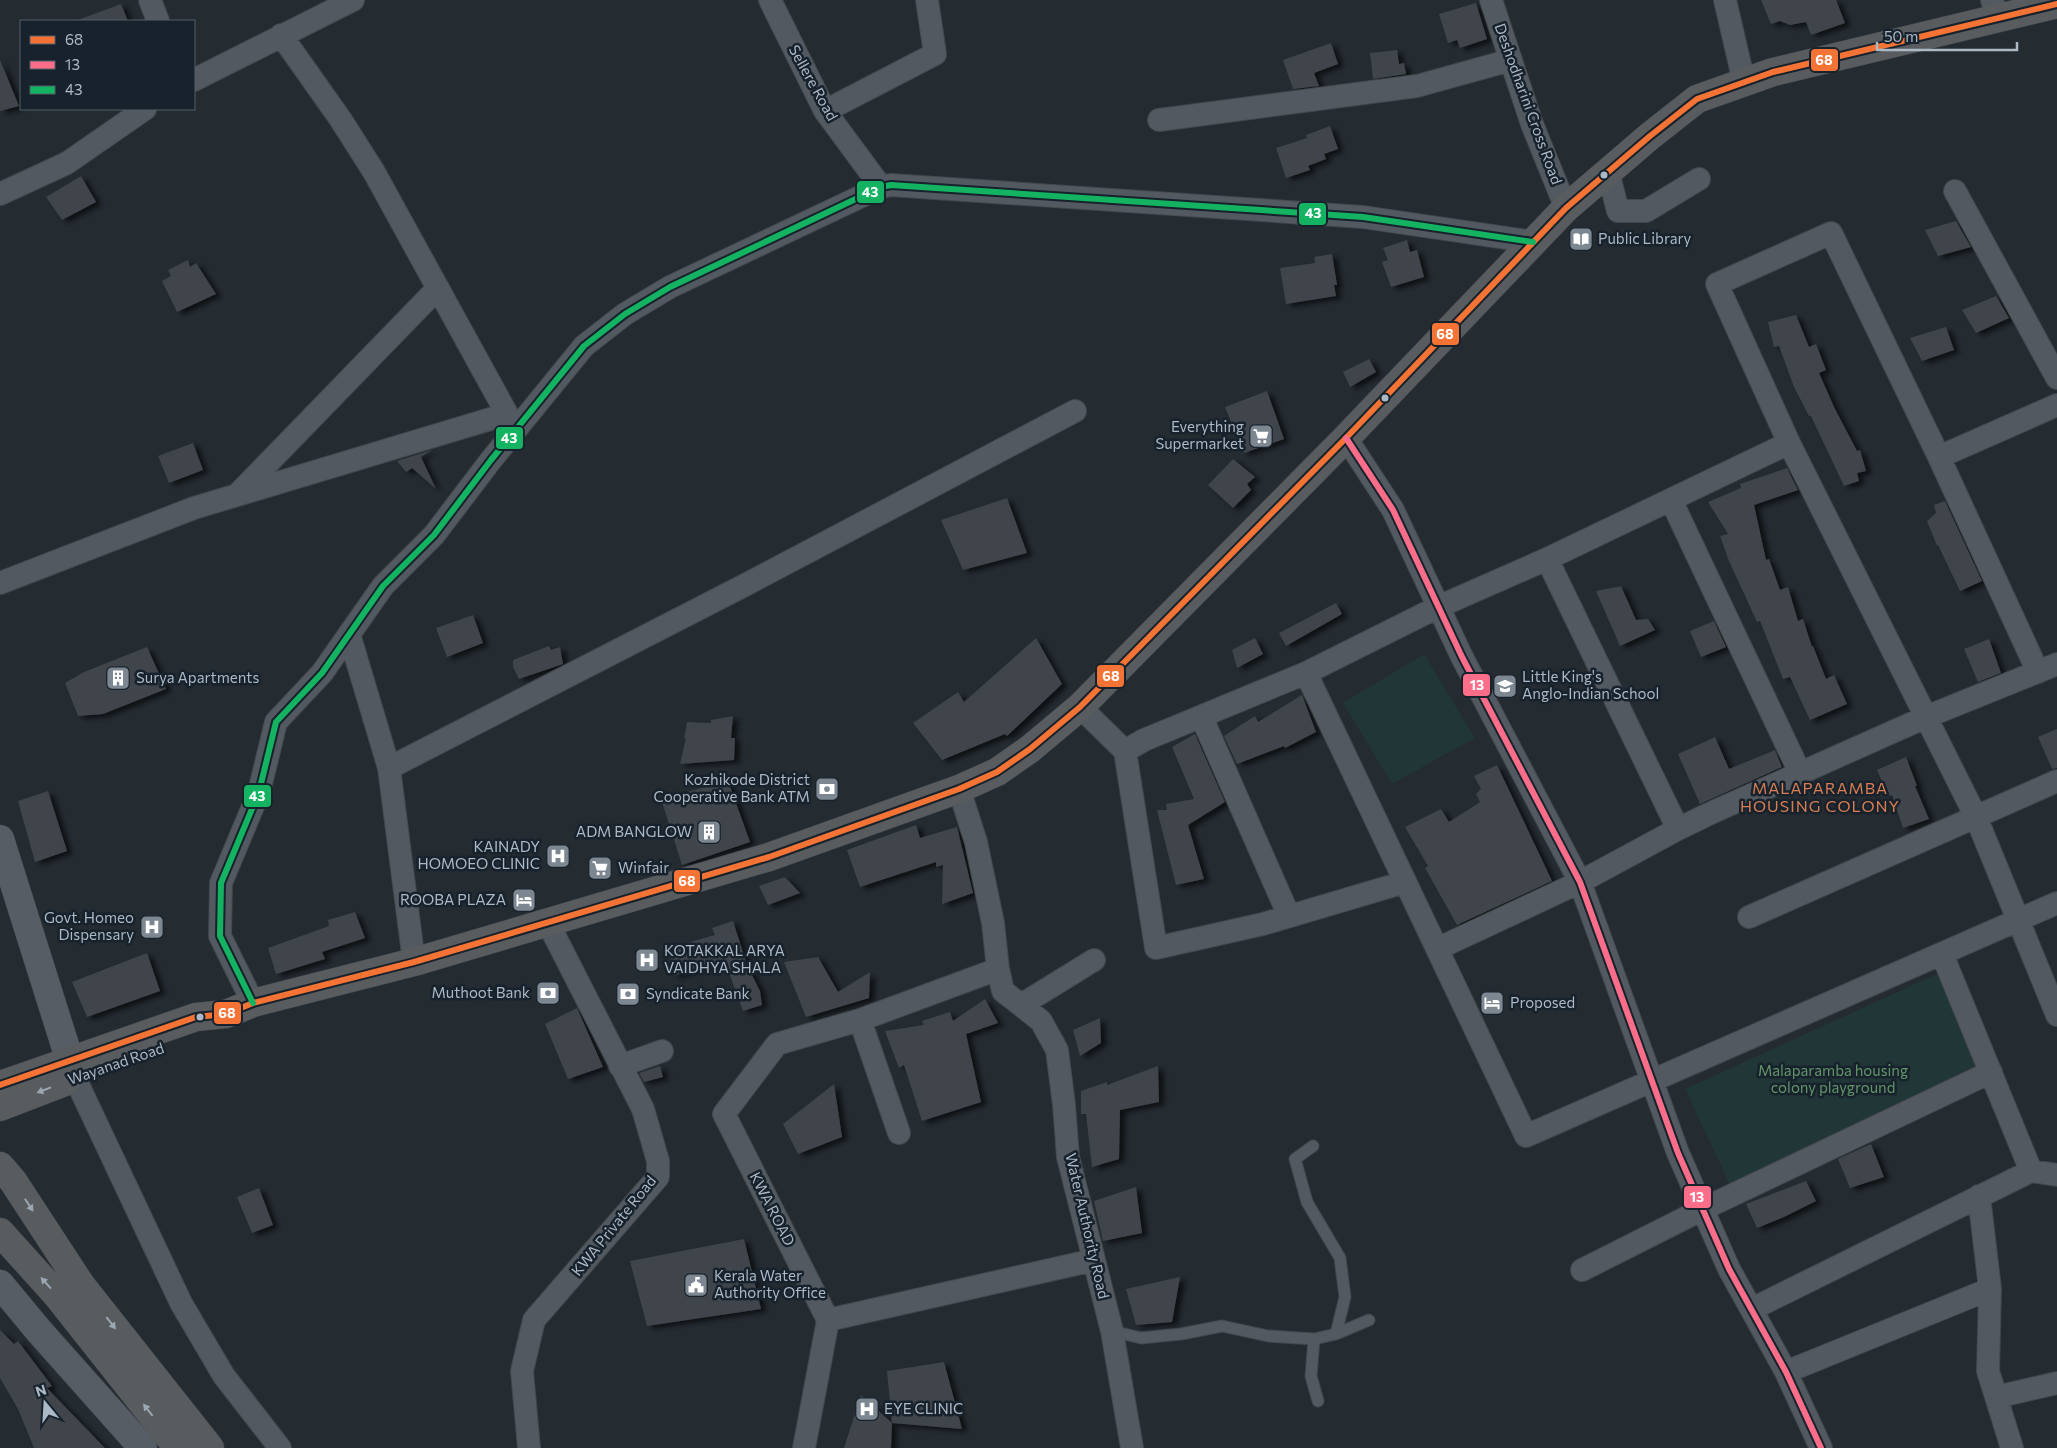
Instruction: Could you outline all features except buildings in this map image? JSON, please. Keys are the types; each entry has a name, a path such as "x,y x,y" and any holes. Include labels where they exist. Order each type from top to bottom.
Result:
{"highway":[{"name":"Wayanad Road","path":"4,1085 73,1069 196,1017 226,1014 253,1003 414,962 769,857 959,790 997,772 1030,749 1080,707 1346,438 1566,208 1696,99 1773,72 1995,9 2057,4"},
{"path":"0,1166 13,1181 81,1285 210,1448"},
{"path":"0,1232 56,1294 178,1448"}],"street":[{"path":"150,0 158,20"},
{"path":"195,79 353,0"},
{"name":"Sellere Road","path":"770,0 825,111 881,187"},
{"path":"825,111 935,54 927,0"},
{"name":"Deshodharini Cross Road","path":"1491,0 1532,124 1566,208"},
{"path":"1725,0 1744,82"},
{"path":"281,35 341,120 369,165 438,288 510,424"},
{"path":"1159,120 1417,86 1511,60"},
{"path":"0,194 67,163 144,110"},
{"path":"1608,172 1618,211 1646,211 1699,179"},
{"path":"253,1003 220,936 221,883 259,792 276,722 322,673 383,586 434,534 510,424 584,346 625,314 670,287 881,187 891,185 1363,217 1533,242"},
{"path":"1955,191 2057,378"},
{"path":"1437,949 1580,882 1678,829 1926,717 2047,668 1939,456 1831,233 1717,284 1789,443 1926,717 1979,824 2057,1015"},
{"path":"236,496 438,288"},
{"path":"1939,456 2057,405"},
{"path":"389,768 745,585 1075,412"},
{"path":"0,583 194,508 510,424"},
{"path":"1346,438 1393,510 1462,657 1580,882 1678,1153 1730,1269 1786,1372 1821,1448"},
{"path":"1125,751 1144,740 1202,718 1306,673 1438,607 1547,559 1789,443"},
{"path":"1672,500 1800,773"},
{"path":"1547,559 1678,829"},
{"path":"349,634 389,768 414,962"},
{"path":"1306,673 1526,1136 2057,903"},
{"path":"1080,707 1125,751 1156,948 1262,924 1405,882"},
{"path":"1202,718 1289,916"},
{"path":"1979,824 2057,781"},
{"name":"Water Authority Road","path":"959,790 976,842 993,922 998,969 1003,991 1041,1021 1057,1050 1068,1157 1112,1331 1132,1448"},
{"path":"1749,917 1979,824 2057,798"},
{"path":"0,839 73,1069 180,1303 224,1376 280,1448"},
{"name":"KWA Private Road","path":"529,1448 522,1371 534,1320 658,1177 658,1161 643,1109 548,923"},
{"path":"1942,954 2031,1171"},
{"path":"1021,1005 1094,960"},
{"path":"899,1133 860,1020 998,969"},
{"name":"KWA ROAD","path":"828,1320 724,1114 777,1044 860,1020"},
{"path":"620,1066 662,1051"},
{"path":"1582,1270 1703,1209 1991,1072"},
{"path":"1752,1309 2031,1171 2057,1175"},
{"path":"1979,1196 1990,1289 1988,1371 2012,1448"},
{"path":"804,1448 828,1320 1094,1260"},
{"path":"0,1284 143,1448"},
{"path":"1786,1372 1990,1289"},
{"path":"1996,1397 2057,1383"}],"lane":[{"path":"1312,1146 1295,1159 1307,1202 1340,1258 1345,1298 1336,1334"},
{"path":"1112,1331 1141,1338 1181,1334 1222,1326 1268,1336 1314,1338 1336,1334 1369,1320"},
{"path":"1314,1338 1312,1376 1318,1401"}],"green space":[{"path":"1424,654 1475,738 1392,784 1343,703"},
{"name":"Malaparamba housing colony playground","path":"1937,974 1982,1070 1730,1185 1685,1089"}],"transit line":[{"name":"68","path":"0,1085 196,1017 226,1014 253,1003 414,962 769,857 959,789 997,772 1030,749 1080,707 1346,438 1566,208 1650,136 1697,99 1773,72 2057,4"},
{"name":"43","path":"253,1003 220,936 221,883 259,792 276,722 322,673 383,586 434,535 491,460 584,346 625,314 670,287 881,187 891,185 1363,217 1533,242"},
{"name":"13","path":"1346,438 1393,510 1462,657 1580,882 1678,1153 1729,1269 1786,1372 1821,1448"}],"place":[{"name":"Public Library","path":"1581,239"},
{"name":"Everything Supermarket","path":"1261,436"},
{"name":"Surya Apartments","path":"118,678"},
{"name":"Little King's Anglo-Indian School","path":"1505,686"},
{"name":"Kozhikode District Cooperative Bank ATM","path":"827,789"},
{"name":"ADM BANGLOW","path":"709,832"},
{"name":"KAINADY HOMOEO CLINIC","path":"558,856"},
{"name":"Winfair","path":"600,868"},
{"name":"ROOBA PLAZA","path":"524,900"},
{"name":"Govt. Homeo Dispensary","path":"152,927"},
{"name":"KOTAKKAL ARYA VAIDHYA SHALA","path":"647,960"},
{"name":"Muthoot Bank","path":"548,993"},
{"name":"Syndicate Bank","path":"628,994"},
{"name":"Proposed","path":"1492,1003"},
{"name":"Kerala Water Authority Office","path":"696,1285"},
{"name":"EYE CLINIC","path":"867,1409"}],"district":[{"name":"MALAPARAMBA HOUSING COLONY","path":"1820,797"}]}
